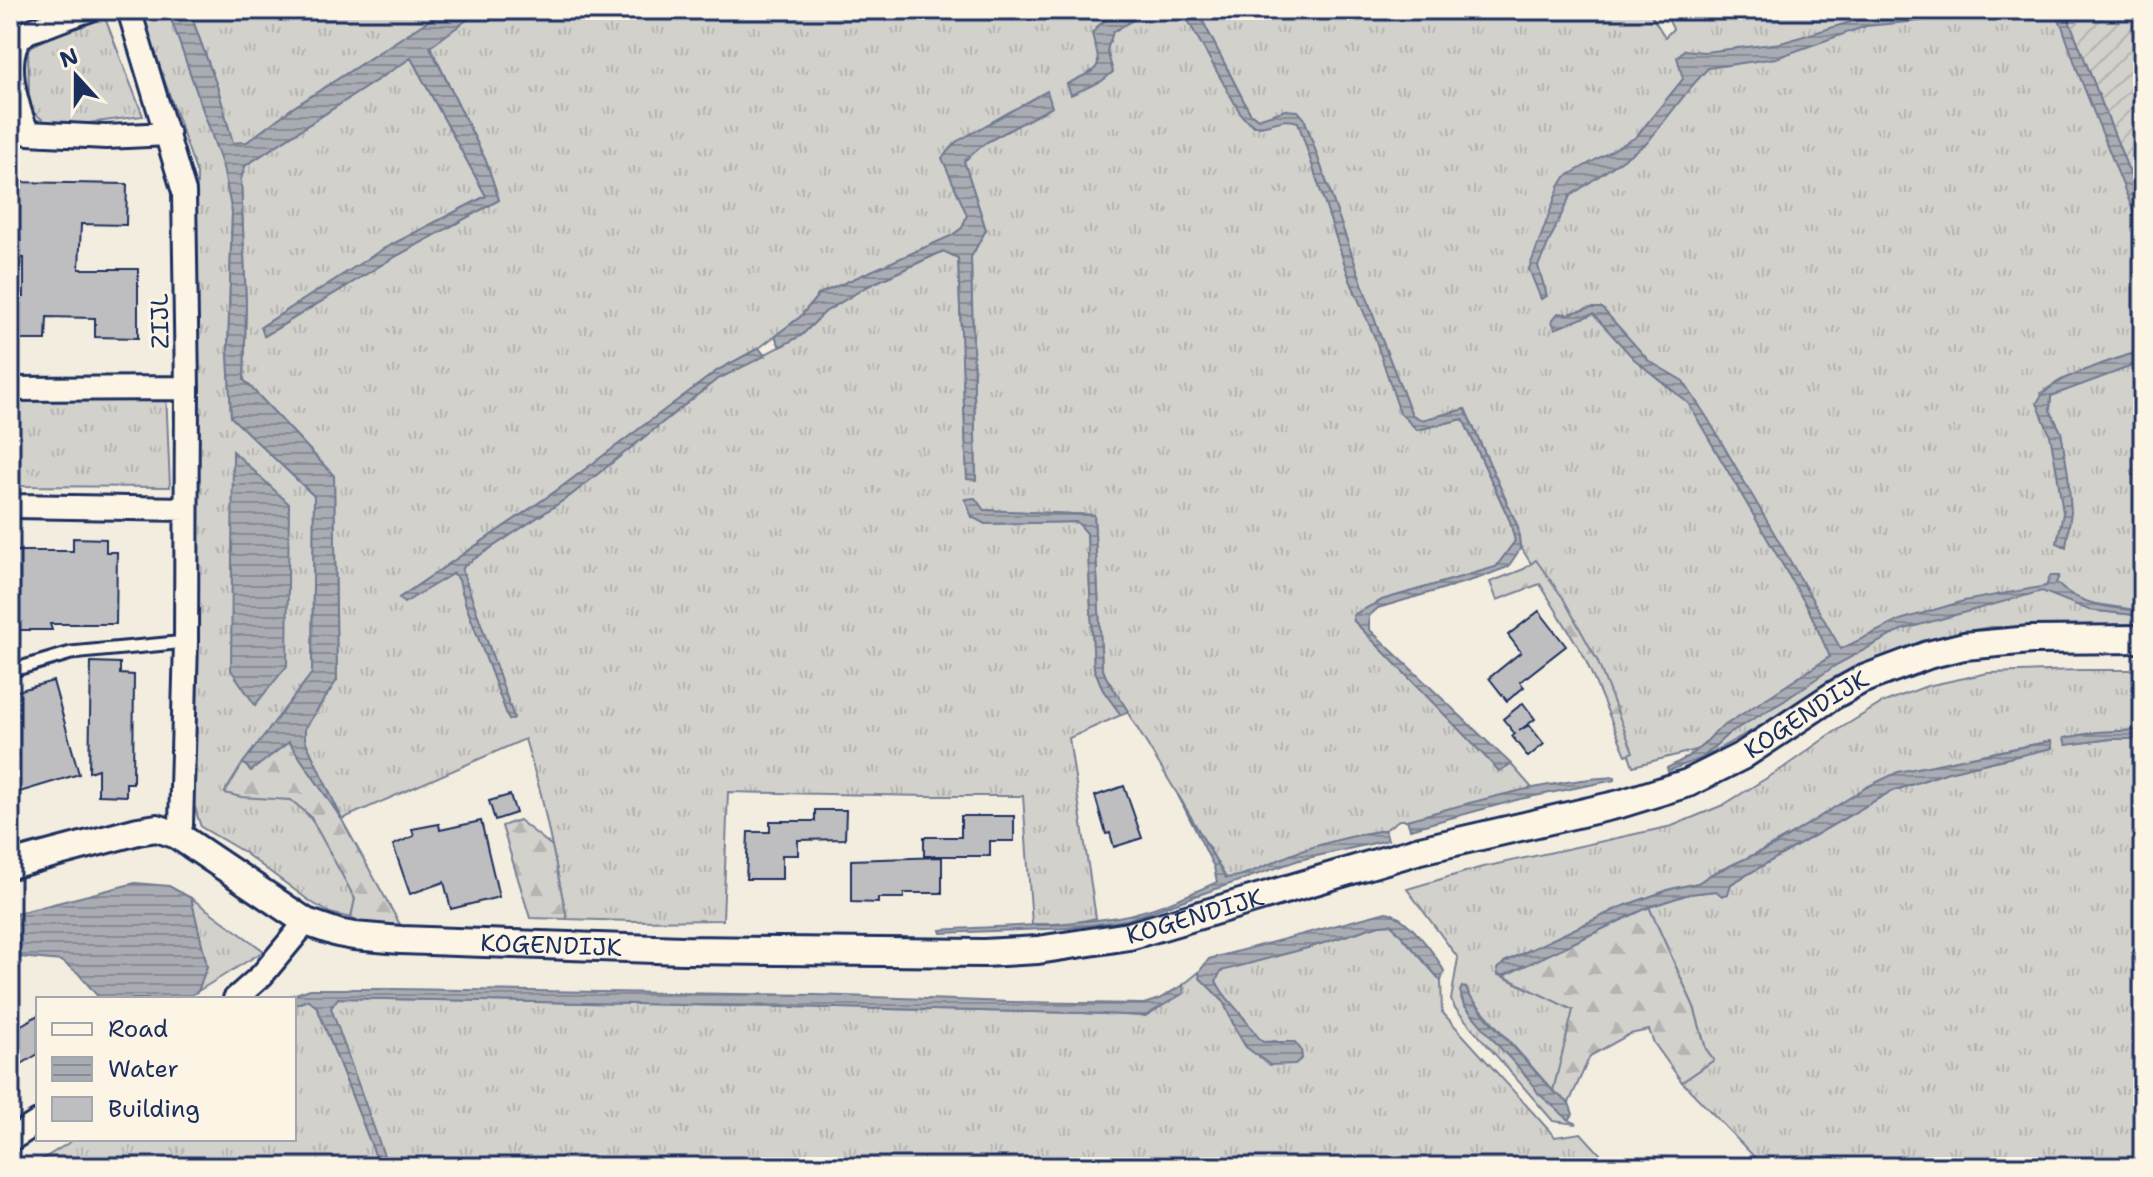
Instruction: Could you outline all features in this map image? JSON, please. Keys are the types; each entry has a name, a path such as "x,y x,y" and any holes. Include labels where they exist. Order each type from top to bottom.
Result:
{"street":[{"path":"89,10 24,34 16,46 13,90 19,115 28,133 106,137 168,134"},
{"name":"ZIJL","path":"129,10 184,192 186,642 181,825 177,835"},
{"path":"10,389 187,388"},
{"path":"10,502 15,506 186,509"},
{"name":"KOGENDIJK","path":"177,835 306,922 338,933 401,940 683,950 996,953 1038,950 1129,936 1420,850 1620,804 1688,783 1742,756 1861,680 1928,655 1964,646 2031,640 2143,639"},
{"path":"10,865 147,829 157,828 177,835"},
{"path":"237,997 262,975 306,922"},
{"path":"10,1140 36,1123"}],"lane":[{"path":"10,671 71,653 186,642"}],"green space":[{"path":"140,10 168,10 223,167 232,212 228,351 231,417 314,496 312,673 243,763 225,792 289,800 307,814 336,859 355,899 351,918 330,913 311,902 242,851 201,827 193,802 197,174"},
{"path":"189,10 445,10 291,109 247,142 233,143 218,89"},
{"path":"473,10 1190,10 1254,126 1298,121 1350,280 1417,430 1463,419 1510,521 1515,541 1496,567 1382,600 1354,621 1499,770 1511,764 1532,788 1399,820 1385,830 1299,852 1239,877 1226,878 1102,667 1094,515 983,510 975,498 965,500 985,524 1078,522 1087,533 1094,667 1103,690 1121,715 1069,738 1096,918 1068,924 1032,924 1023,796 728,792 723,920 567,919 541,794 525,739 342,819 305,741 305,729 337,680 334,476 244,380 246,304 241,179 245,166 411,58 486,196 383,249 261,327 265,336 391,259 499,200 486,161 430,46 474,14","holes":["1052,107 985,143 964,161 986,230 971,257 976,479 967,478 958,258 944,251 866,287 825,312 802,335 716,380 570,496 465,565 462,570 514,718 509,720 459,580 453,572 399,598 556,491 718,370 759,348 800,317 819,294 951,236 962,228 967,215 956,142"]},
{"path":"1197,10 1648,10 1665,37 1673,29 1664,10 2063,10 2143,218 2143,350 2061,380 2041,393 2067,470 2061,432 2050,410 2051,396 2143,354 2143,611 2089,603 2070,595 2089,610 2143,616 2143,627 1990,627 1947,635 1877,658 1702,758 1729,733 1784,701 1835,653 1700,749 1633,766 1618,723 1577,636 1520,546 1518,527 1465,409 1422,420 1412,415 1380,335 1304,118 1285,111 1258,119 1250,113"},
{"path":"2065,10 2143,10 2143,207"},
{"path":"105,18 143,116 73,125 48,124 33,112 29,96 28,48"},
{"path":"166,391 170,487 11,486 10,397"},
{"path":"1536,560 1563,598 1597,660 1633,752 1626,755 1584,656 1540,584 1497,600 1490,582 1524,569"},
{"path":"2143,670 2143,730 2098,732 2064,738 2066,745 2111,739 2143,739 2143,1167 1764,1167 1682,1082 1714,1060 1706,1049 1694,1007 1649,907 1689,894 1716,891 1731,884 1890,792 1948,772 2052,748 2051,741 1938,764 1867,787 1805,827 1698,883 1621,907 1504,962 1499,975 1574,1010 1553,1091 1466,988 1461,998 1464,1005 1530,1080 1569,1120 1577,1124 1553,1121 1454,1007 1451,1000 1458,958 1407,889 1479,868 1672,826 1723,805 1882,703 1927,686 1988,673"},
{"path":"289,741 342,820 402,928 351,918 355,899 310,816 291,800 225,793 243,763 251,771"},
{"path":"519,820 552,846 567,919 530,918 502,826"},
{"path":"191,898 264,951 198,991 207,966"},
{"path":"1649,907 1694,1007 1706,1049 1714,1060 1682,1082 1654,1043 1649,1030 1630,1034 1590,1056 1569,1103 1553,1091 1573,1010 1503,976"},
{"path":"1392,924 1441,981 1442,1012 1555,1137 1581,1133 1612,1167 388,1167 331,1008 338,998 1145,1016 1183,993 1183,985 1199,972 1200,978 1223,1001 1246,1047 1277,1041 1259,1040 1223,996 1216,981 1220,971 1379,925"},
{"path":"308,1000 317,1007 380,1167 30,1167 72,1141 296,1141 296,1004"}],"water":[{"path":"168,10 189,10 218,89 233,143 247,142 291,109 445,10 473,10 475,14 430,47 486,161 499,200 391,259 264,336 261,327 383,249 486,196 411,58 245,166 241,179 246,304 244,380 334,476 337,680 305,728 305,740 342,819 289,742 251,771 243,763 312,673 314,496 231,417 228,351 232,212 223,167"},
{"path":"1118,10 1150,10 1113,32 1107,50 1113,72 1102,81 1071,95 1067,84 1093,71 1098,62 1092,34"},
{"path":"1182,10 1197,10 1250,113 1258,119 1285,110 1298,111 1304,118 1380,335 1412,415 1422,420 1465,409 1518,527 1520,549 1508,567 1378,608 1369,616 1369,629 1511,764 1499,771 1354,621 1353,615 1382,600 1496,567 1515,541 1510,521 1463,419 1417,430 1400,413 1375,338 1350,280 1298,122 1286,120 1254,126 1242,116"},
{"path":"1996,10 1866,26 1776,58 1708,68 1647,143 1570,196 1538,266 1547,296 1541,299 1529,269 1559,187 1565,177 1636,137 1683,79 1677,57 1684,50 1704,52 1781,43 1870,16"},
{"path":"2054,10 2065,10 2143,207 2143,236 2062,26"},
{"path":"1047,91 1052,107 985,143 964,161 986,230 971,257 976,480 967,479 958,258 943,251 866,287 825,312 802,335 780,347 775,336 800,317 819,294 951,236 962,228 967,215 942,158 956,142"},
{"path":"1602,308 1649,361 1683,381 1841,649 1900,620 1964,601 2046,586 2050,576 2059,576 2056,583 2075,597 2120,609 2143,611 2143,616 2089,610 2042,591 1901,630 1836,665 1784,701 1729,733 1702,758 1668,771 1667,768 1694,752 1716,731 1830,657 1809,610 1688,403 1634,359 1593,314 1555,329 1552,321 1558,313 1568,314"},
{"path":"759,348 765,356 716,380 570,496 465,565 462,570 514,718 509,720 454,573 404,603 399,598 556,491 718,370"},
{"path":"2143,350 2143,362 2051,396 2050,410 2061,432 2068,474 2071,512 2066,547 2057,543 2063,513 2050,435 2037,403 2054,385 2068,377"},
{"path":"233,451 289,504 287,666 255,705 231,670"},
{"path":"975,498 984,510 1094,515 1102,667 1128,711 1121,715 1103,690 1094,668 1087,533 1077,522 985,524 972,517 965,499"},
{"path":"2143,730 2143,739 2111,739 2066,745 2064,738 2098,732"},
{"path":"2051,741 2052,748 1948,772 1890,792 1731,884 1728,894 1722,896 1716,891 1689,894 1649,907 1503,976 1498,975 1497,969 1505,962 1621,907 1698,883 1773,846 1867,787 1898,772"},
{"path":"1615,777 1615,780 1520,799 1410,829 1407,820 1536,787"},
{"path":"1178,795 1226,878 1253,871 1309,848 1352,837 1385,830 1388,840 1299,860 1127,920 1069,928 941,933 940,930 1118,917 1157,907 1217,882 1214,867"},
{"path":"135,883 169,886 191,898 207,966 198,991 188,997 98,997 78,973 61,961 10,956 10,915"},
{"path":"1386,912 1411,927 1427,945 1444,971 1441,981 1391,924 1221,971 1216,981 1263,1042 1295,1042 1302,1058 1295,1064 1270,1065 1246,1047 1223,1001 1200,978 1199,972 1209,959"},
{"path":"1183,985 1184,993 1145,1016 338,998 331,1008 388,1167 380,1167 317,1007 308,1000 296,1004 296,997 287,997 310,989 393,989 816,995 1144,1004"},
{"path":"1462,987 1553,1091 1569,1103 1573,1114 1569,1120 1538,1093 1464,1005 1460,991"}],"building":[{"path":"10,182 127,184 126,225 81,224 79,269 138,269 138,338 95,337 95,318 47,317 46,340 10,340 10,311 20,311 20,297 24,297 24,258 20,258 20,236 10,236"},
{"path":"73,538 106,539 106,552 117,552 116,624 50,624 52,630 10,630 10,551 73,551"},
{"path":"1539,611 1566,646 1520,682 1524,687 1507,701 1489,678 1521,652 1508,635"},
{"path":"91,662 120,663 120,674 134,675 133,783 126,783 126,796 98,795 98,769 89,772"},
{"path":"53,681 79,774 10,795 10,758 19,756 10,722 10,693"},
{"path":"1523,703 1535,719 1519,731 1529,725 1544,744 1528,757 1503,719"},
{"path":"1124,786 1142,838 1114,847 1110,833 1106,834 1095,796"},
{"path":"510,795 516,813 495,820 489,801"},
{"path":"815,810 846,810 845,839 798,840 798,855 782,855 782,879 746,879 748,832 770,832 770,821 815,821"},
{"path":"961,816 1014,816 1014,841 990,841 990,856 924,856 924,837 961,837"},
{"path":"481,821 499,897 451,909 444,882 410,894 393,845 414,836 412,829 439,824 440,830"},
{"path":"942,857 942,893 904,893 904,898 878,898 878,903 851,902 851,860"},
{"path":"36,1016 36,1055 20,1065 10,1050 10,1032"}]}
